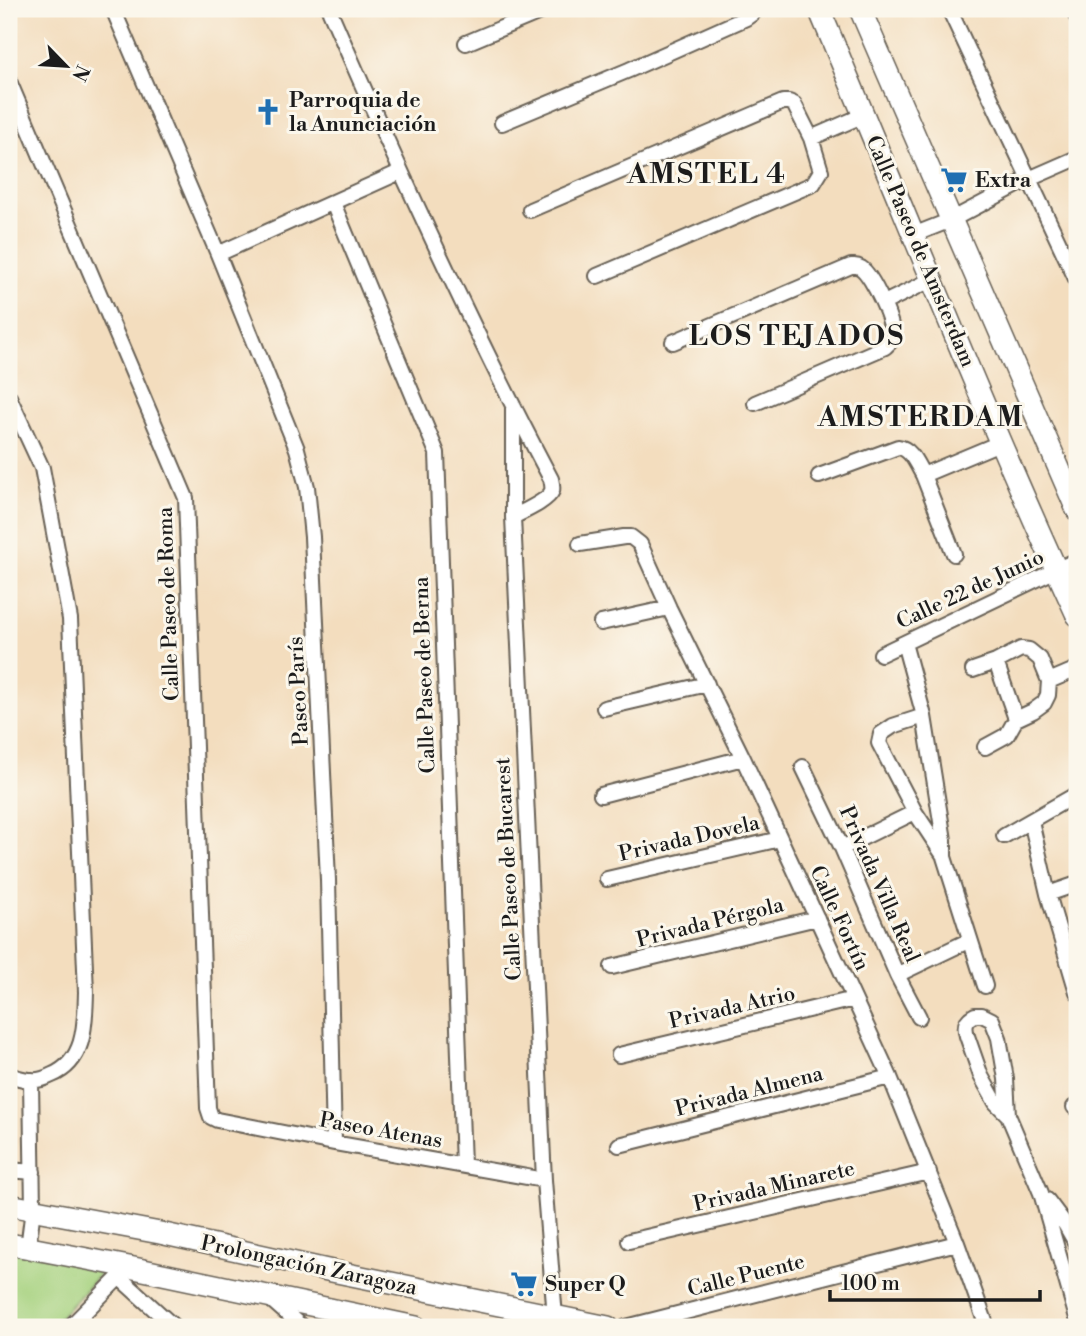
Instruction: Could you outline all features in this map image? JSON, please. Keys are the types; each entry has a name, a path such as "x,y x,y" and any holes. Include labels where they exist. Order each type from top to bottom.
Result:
{"main road":[{"name":"Calle Paseo de Amsterdam","path":"819,9 931,280 1077,612"},
{"name":"Calle Paseo de Amsterdam","path":"860,9 1077,510"},
{"name":"Prolongación Zaragoza","path":"9,1205 75,1216 554,1322 603,1327"},
{"path":"66,1255 75,1216"},
{"name":"Prolongación Zaragoza","path":"18,1246 66,1255 124,1272 416,1327"}],"street":[{"name":"Paseo París","path":"113,9 218,254 297,449 307,487 312,537 327,867 334,1143"},
{"path":"330,9 400,172 513,408 551,479 553,488 550,494 513,517"},
{"path":"466,43 547,9"},
{"path":"502,123 746,18 755,9"},
{"path":"949,9 1077,281"},
{"path":"1073,9 1077,17"},
{"name":"Calle Paseo de Roma","path":"9,81 186,498 208,1108 211,1117"},
{"path":"530,210 783,102 794,104 811,138 821,172 813,184 597,276"},
{"path":"811,138 864,115"},
{"path":"914,235 951,220 1029,179 1077,158"},
{"path":"218,254 400,172"},
{"name":"Calle Paseo de Berna","path":"332,203 437,453 463,1165"},
{"path":"673,342 851,267 857,266 864,270 884,303 893,335 891,341 885,347 755,403"},
{"path":"884,303 931,280"},
{"path":"9,397 42,468 70,619 86,992 83,1034 80,1047 72,1061 60,1072 47,1078 31,1081 9,1075"},
{"name":"Calle Paseo de Bucarest","path":"513,408 513,517 544,1181 554,1322"},
{"path":"923,475 1002,443"},
{"path":"819,477 904,447 923,475 954,554"},
{"name":"Calle Fortín","path":"580,544 631,537 640,544 743,758 890,1077 957,1243 987,1327"},
{"name":"Calle 22 de Junio","path":"881,654 1077,560"},
{"path":"601,623 669,608"},
{"path":"904,643 924,716 944,841 944,857"},
{"path":"973,670 1021,649 1029,650 1040,659 1048,688 1044,703 1016,719 1007,735 985,747"},
{"path":"996,662 1016,719"},
{"path":"1048,688 1077,669"},
{"path":"604,708 707,684"},
{"path":"924,716 893,726 881,734 878,743 915,812 944,857 985,986"},
{"path":"601,794 743,758"},
{"name":"Privada Villa Real","path":"803,767 842,848 897,975 919,1017"},
{"path":"1004,836 1077,794"},
{"path":"842,848 915,812"},
{"path":"1031,821 1048,894 1077,992"},
{"name":"Privada Dovela","path":"607,879 780,839"},
{"path":"1048,894 1077,884"},
{"name":"Privada Pérgola","path":"612,967 817,918"},
{"path":"897,975 970,940"},
{"name":"Privada Atrio","path":"619,1055 854,999"},
{"path":"1008,1115 996,1103 981,1076 967,1036 966,1022 975,1015 982,1014 992,1020 999,1038 1006,1079 1008,1115 1041,1193 1077,1318"},
{"name":"Privada Almena","path":"619,1144 890,1077"},
{"path":"18,1246 33,1209 31,1081"},
{"name":"Paseo Atenas","path":"211,1117 334,1143 544,1181"},
{"path":"9,1170 33,1172"},
{"name":"Privada Minarete","path":"629,1241 929,1172"},
{"path":"1041,1193 1077,1245"},
{"name":"Calle Puente","path":"626,1327 957,1243"},
{"path":"70,1327 124,1272 174,1327"},
{"path":"269,1298 302,1327"}],"green space":[{"path":"9,1249 107,1267 51,1327 9,1327"}],"place":[{"name":"Parroquia de la Anunciación","path":"268,112"},
{"name":"Extra","path":"954,180"},
{"name":"Super Q","path":"524,1284"}],"district":[{"name":"AMSTEL 4","path":"707,173"},
{"name":"LOS TEJADOS","path":"797,335"},
{"name":"AMSTERDAM","path":"921,416"}]}
